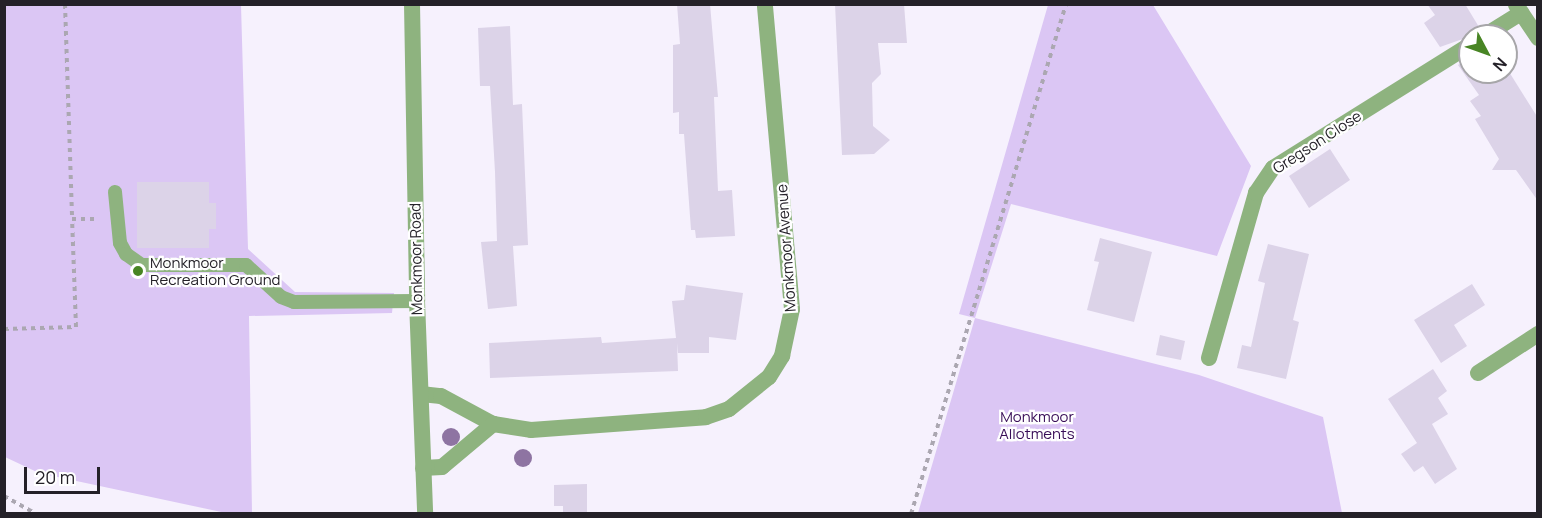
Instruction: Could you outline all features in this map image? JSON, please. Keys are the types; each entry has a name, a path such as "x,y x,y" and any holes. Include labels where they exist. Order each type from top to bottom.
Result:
{"street":[{"name":"Monkmoor Road","path":"412,4 417,301 425,513"},
{"name":"Monkmoor Avenue","path":"421,394 441,396 493,424 531,430 706,417 729,409 769,377 782,356 792,309 765,4"},
{"path":"1500,24 1519,9 1538,38"},
{"name":"Gregson Close","path":"1209,358 1256,193 1273,168 1458,52"},
{"path":"1478,373 1538,334"},
{"path":"423,468 442,467 493,424"}],"lane":[{"path":"115,192 120,243 126,254 142,265 246,265 281,297 294,302 417,301"}],"path":[{"path":"4,328 76,327 65,4"},
{"path":"911,513 1066,4"},
{"path":"72,219 117,218"},
{"path":"4,496 36,513"}],"green space":[{"name":"Monkmoor Recreation Ground","path":"5,5 241,5 248,249 295,292 394,293 392,313 249,316 252,513 226,513 39,473 5,457"},
{"path":"1048,5 1153,5 1251,166 1217,256 1011,204 975,318 959,314"},
{"name":"Monkmoor Allotments","path":"975,318 1199,375 1323,417 1342,513 918,513"}],"building":[{"path":"677,4 710,4 718,97 714,97 718,191 732,190 735,236 696,238 695,230 691,230 684,134 679,134 679,112 673,113 673,45 680,44"},
{"path":"835,4 904,4 907,43 878,43 881,74 872,83 873,126 890,140 874,154 842,155"},
{"path":"1427,4 1465,4 1477,24 1458,24 1458,41 1440,47 1424,23 1435,15"},
{"path":"510,26 513,105 522,104 528,245 513,246 517,306 488,309 481,242 497,241 495,172 490,86 480,86 478,28"},
{"path":"1471,84 1517,84 1538,118 1538,201 1516,170 1492,170 1499,159 1475,119 1481,116 1470,101 1479,95"},
{"path":"1330,149 1350,180 1309,208 1289,176"},
{"path":"137,182 209,182 209,203 216,203 216,229 209,229 209,248 137,248"},
{"path":"1100,238 1152,252 1134,322 1087,310 1099,262 1094,261"},
{"path":"1268,244 1309,254 1293,320 1299,322 1286,379 1237,368 1242,345 1251,347 1265,283 1258,281"},
{"path":"1472,284 1485,305 1454,325 1467,346 1441,363 1414,320"},
{"path":"686,285 743,293 736,340 709,337 709,353 678,353 677,343 678,371 490,378 489,343 601,337 602,343 676,338 672,301 684,300"},
{"path":"1160,335 1185,341 1181,360 1156,355"},
{"path":"1433,369 1447,391 1438,398 1448,414 1432,424 1457,469 1435,484 1423,466 1414,472 1401,454 1417,443 1388,399"},
{"path":"587,484 587,513 563,513 563,506 554,506 554,485"}],"place":[{"name":"Monkmoor Recreation Ground","path":"138,271"}]}
